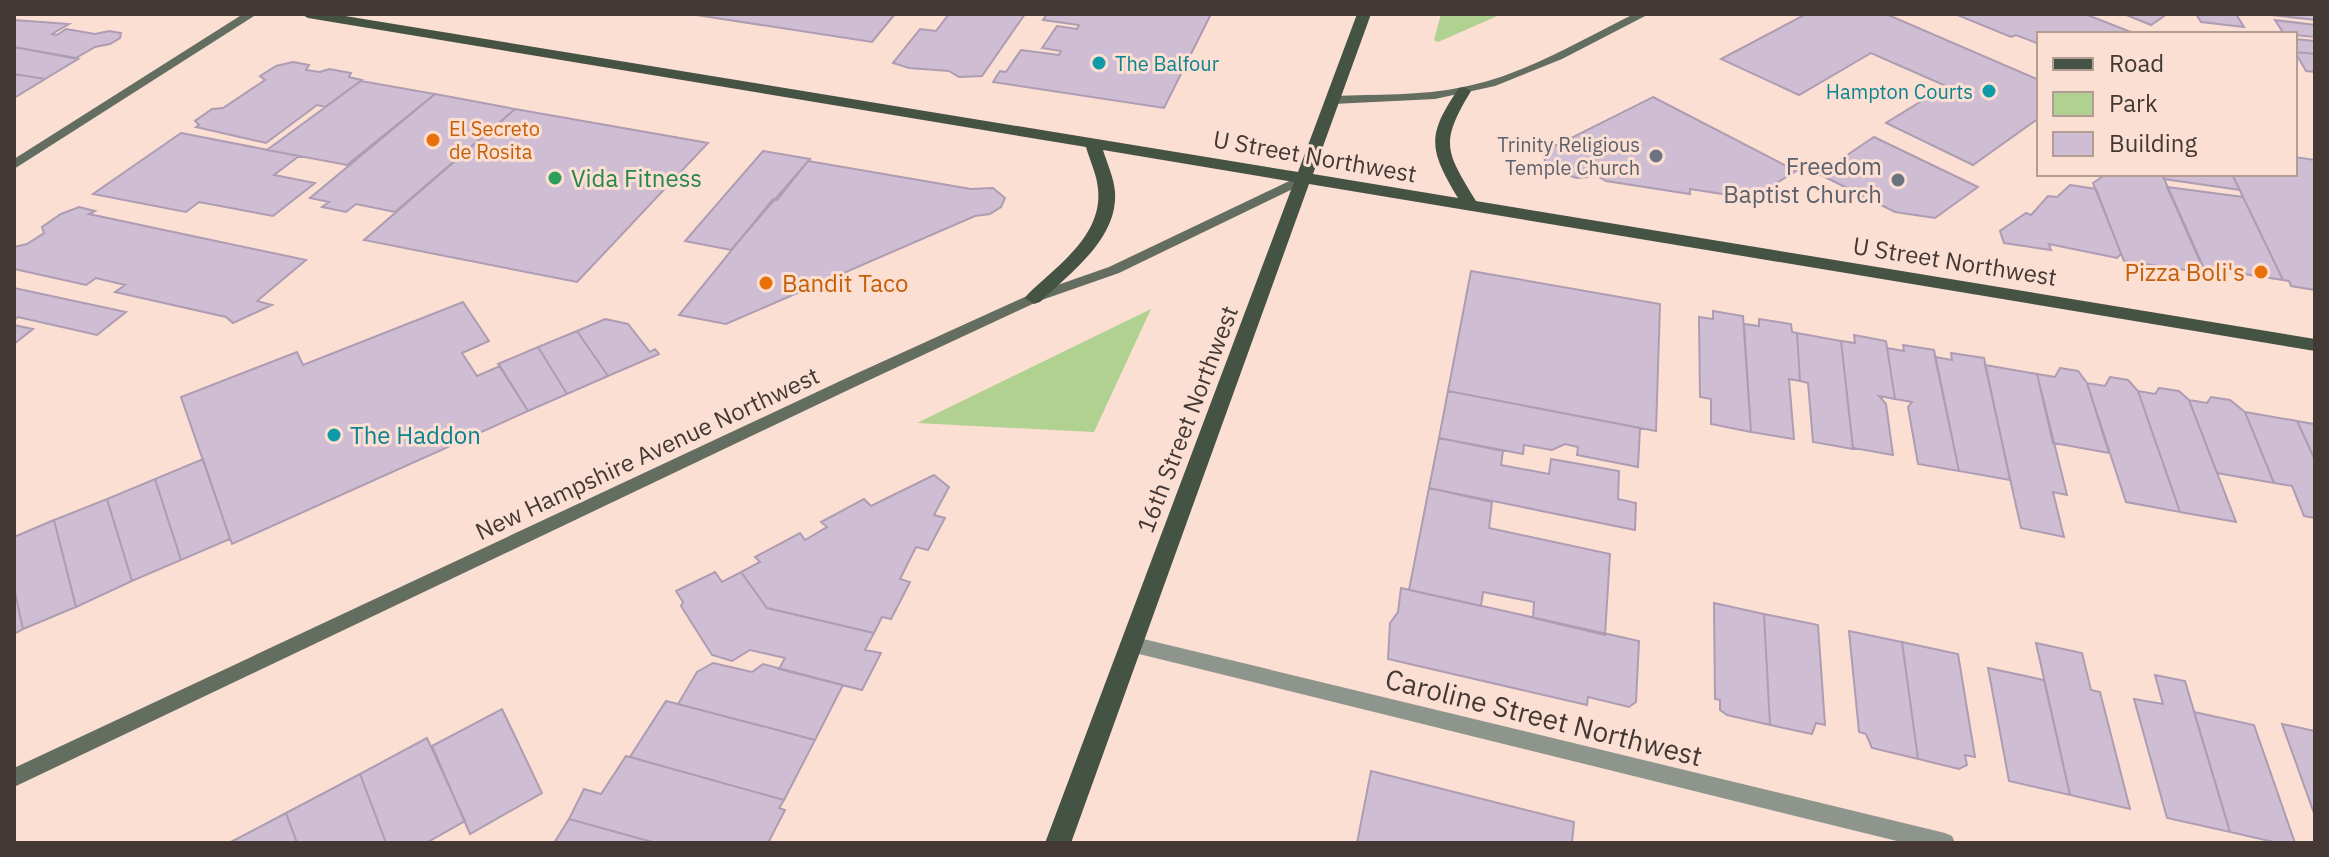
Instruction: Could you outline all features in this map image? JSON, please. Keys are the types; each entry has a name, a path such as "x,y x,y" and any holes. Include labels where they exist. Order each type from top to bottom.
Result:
{"main road":[{"path":"14,165 251,14"},
{"name":"U Street Northwest","path":"308,14 2315,345"},
{"name":"16th Street Northwest","path":"1058,843 1364,14"},
{"path":"1333,100 1464,91 1519,74 1643,14"},
{"path":"1464,91 1446,118 1439,138 1446,162 1471,206"},
{"path":"1034,298 1087,245 1104,218 1107,189 1092,142"},
{"name":"New Hampshire Avenue Northwest","path":"14,778 1034,298 1114,270 1304,178"}],"street":[{"name":"Caroline Street Northwest","path":"1131,644 1945,843"}],"green space":[{"path":"1441,14 1502,14 1438,42 1434,40"},
{"path":"1151,309 1094,432 917,423"}],"building":[{"path":"690,14 895,14 872,42"},
{"path":"949,14 1025,14 982,76 959,77 949,71 909,68 893,63 920,29 936,31"},
{"name":"The Balfour","path":"1047,14 1211,14 1164,108 993,82 1000,71 1006,72 1021,50 1059,55 1061,51 1042,48 1057,26 1077,29 1079,25 1043,20"},
{"name":"Hampton Courts","path":"1806,14 1886,14 2037,79 2037,119 1973,165 1886,123 1946,86 1871,53 1799,95 1721,59"},
{"path":"1955,14 2085,14 2131,32 2037,32 2037,43 2016,35 2011,37"},
{"path":"2124,14 2167,14 2151,25"},
{"path":"2196,14 2236,14 2244,27 2201,22"},
{"path":"2315,14 2315,20 2272,15"},
{"path":"14,20 69,24 52,34 57,35 66,29 95,34 109,31 121,33 120,38 110,44 95,47 76,58 14,47"},
{"path":"2275,20 2315,25 2315,37 2283,32"},
{"path":"2297,39 2315,41 2315,54 2297,52"},
{"path":"14,47 78,59 45,79 14,74"},
{"path":"2297,52 2315,54 2315,72 2306,71"},
{"path":"293,62 309,65 306,70 320,72 329,69 351,73 349,77 362,80 325,107 317,105 266,143 196,127 199,125 195,121 212,109 223,108 265,80 260,76 276,66"},
{"path":"14,74 45,79 14,98"},
{"path":"361,81 435,94 347,165 267,150"},
{"path":"435,94 515,109 395,212 356,204 346,212 322,207 329,202 310,198"},
{"path":"1653,97 1796,171 1767,189 1785,198 1786,204 1690,189 1690,194 1606,181 1597,176 1577,178 1557,172 1545,161 1544,155 1550,146 1577,142 1573,137"},
{"name":"Vida Fitness","path":"515,109 708,143 577,282 364,240"},
{"path":"181,133 299,156 274,175 315,183 273,216 199,202 186,212 93,194"},
{"name":"Freedom Baptist Church","path":"1874,137 1978,187 1935,218 1895,212 1819,174"},
{"path":"763,151 810,159 731,250 685,241"},
{"path":"2297,157 2315,160 2315,290 2291,286 2289,281 2283,280 2233,176 2297,176"},
{"path":"808,161 971,189 993,188 1005,198 1001,207 990,214 975,216 726,324 679,315 773,199 777,200"},
{"path":"2103,176 2163,176 2206,273 2124,261 2093,183"},
{"path":"2163,176 2233,176 2240,190 2164,179"},
{"path":"2070,185 2096,189 2121,254 2117,258 2049,244 2051,250 2004,243 2000,231 2026,213 2031,215 2048,196 2057,197"},
{"path":"2167,187 2243,197 2283,280 2203,268"},
{"path":"79,207 95,211 89,214 306,260 257,301 272,305 233,323 226,317 115,292 125,285 96,278 86,285 14,269 14,247 27,244 44,233 42,227 61,214"},
{"path":"1471,271 1660,304 1656,431 1448,391"},
{"path":"14,288 126,312 97,335 18,317 14,320"},
{"name":"The Haddon","path":"463,302 489,341 462,353 477,376 500,366 528,411 232,544 181,397 297,352 303,365"},
{"path":"1713,311 1743,316 1751,432 1711,424 1711,399 1700,397 1699,317 1713,319"},
{"path":"605,319 628,324 650,352 655,349 659,354 608,376 577,331"},
{"path":"1759,319 1791,324 1792,332 1797,333 1800,381 1789,379 1794,439 1751,432 1744,324 1759,326"},
{"path":"14,325 33,329 14,344"},
{"path":"577,331 608,376 567,394 538,347"},
{"path":"1797,333 1841,341 1853,449 1813,442 1808,383 1800,381"},
{"path":"1854,335 1886,341 1895,399 1879,396 1886,404 1893,455 1853,448 1841,341 1855,343"},
{"path":"1903,345 1934,350 1959,471 1918,464 1908,407 1912,402 1895,399 1887,348 1904,351"},
{"path":"538,347 567,394 528,411 498,364"},
{"path":"1951,353 1984,358 2010,480 1959,471 1935,357 1952,360"},
{"path":"1985,365 2037,374 2067,495 2053,492 2064,537 2021,528"},
{"path":"2060,368 2078,371 2087,383 2109,453 2053,443 2037,374 2055,377"},
{"path":"2110,377 2128,380 2138,391 2180,512 2126,502 2087,383 2105,386"},
{"path":"2159,388 2179,391 2189,400 2236,522 2180,512 2138,391 2155,394"},
{"path":"1448,391 1640,428 1638,467 1577,455 1578,447 1565,444 1552,450 1524,445 1523,454 1439,438"},
{"path":"2211,397 2230,400 2245,412 2274,483 2217,473 2189,400 2207,403"},
{"path":"2245,412 2297,421 2315,460 2315,518 2304,516 2292,486 2274,483"},
{"path":"2297,421 2314,424 2315,421 2315,460"},
{"path":"1439,438 1503,451 1501,465 1549,474 1551,459 1619,471 1618,499 1636,503 1635,530 1429,488"},
{"path":"203,459 230,539 181,560 155,479"},
{"path":"934,475 949,487 934,515 945,518 928,550 916,547 900,579 910,582 891,619 882,617 874,633 767,608 741,572 760,562 755,557 800,533 805,540 827,527 821,522 864,499 871,506"},
{"path":"155,479 181,560 132,581 107,499"},
{"path":"1429,488 1492,502 1489,528 1610,554 1605,635 1533,618 1534,602 1483,592 1481,606 1409,590"},
{"path":"107,499 132,581 76,607 54,520"},
{"path":"54,520 76,607 23,629 14,588 14,537"},
{"path":"715,572 722,582 741,572 767,608 874,633 865,650 881,653 862,690 779,669 785,658 750,650 732,661 712,655 681,606 683,602 676,591"},
{"path":"14,588 23,629 14,634"},
{"path":"1401,588 1639,641 1636,702 1629,707 1588,697 1587,705 1388,659 1390,623 1398,612"},
{"path":"1714,603 1764,614 1770,725 1727,715 1720,710 1720,700 1715,699"},
{"path":"1764,614 1818,625 1825,725 1816,723 1812,734 1770,725"},
{"path":"1849,631 1902,642 1918,759 1872,748 1866,734 1859,732"},
{"path":"1902,642 1958,654 1975,757 1965,755 1967,765 1959,769 1918,759"},
{"path":"2036,643 2082,653 2091,690 2100,692 2130,809 2070,795"},
{"path":"713,663 752,672 763,664 843,685 815,740 678,704 697,672"},
{"path":"1988,668 2044,680 2070,795 2009,781"},
{"path":"2155,675 2185,681 2230,832 2167,818 2134,699 2163,704"},
{"path":"666,701 815,740 784,800 630,757"},
{"path":"502,709 542,793 470,834 432,746"},
{"path":"2194,712 2254,725 2295,843 2278,843 2230,832"},
{"path":"2282,724 2315,731 2315,816"},
{"path":"427,738 465,821 426,843 386,843 360,774"},
{"path":"626,756 784,800 779,808 785,810 768,843 656,843 569,819 584,789 601,794"},
{"path":"1371,771 1574,822 1572,843 1357,843"},
{"path":"360,774 386,843 297,843 286,813"},
{"path":"286,813 297,843 229,843"},
{"path":"569,819 656,843 554,843"}],"place":[{"name":"The Balfour","path":"1099,63"},
{"name":"Hampton Courts","path":"1989,91"},
{"name":"El Secreto de Rosita","path":"433,140"},
{"name":"Trinity Religious Temple Church","path":"1656,156"},
{"name":"Vida Fitness","path":"555,178"},
{"name":"Freedom Baptist Church","path":"1898,180"},
{"name":"Pizza Boli's","path":"2261,272"},
{"name":"Bandit Taco","path":"766,283"},
{"name":"The Haddon","path":"334,435"}]}
